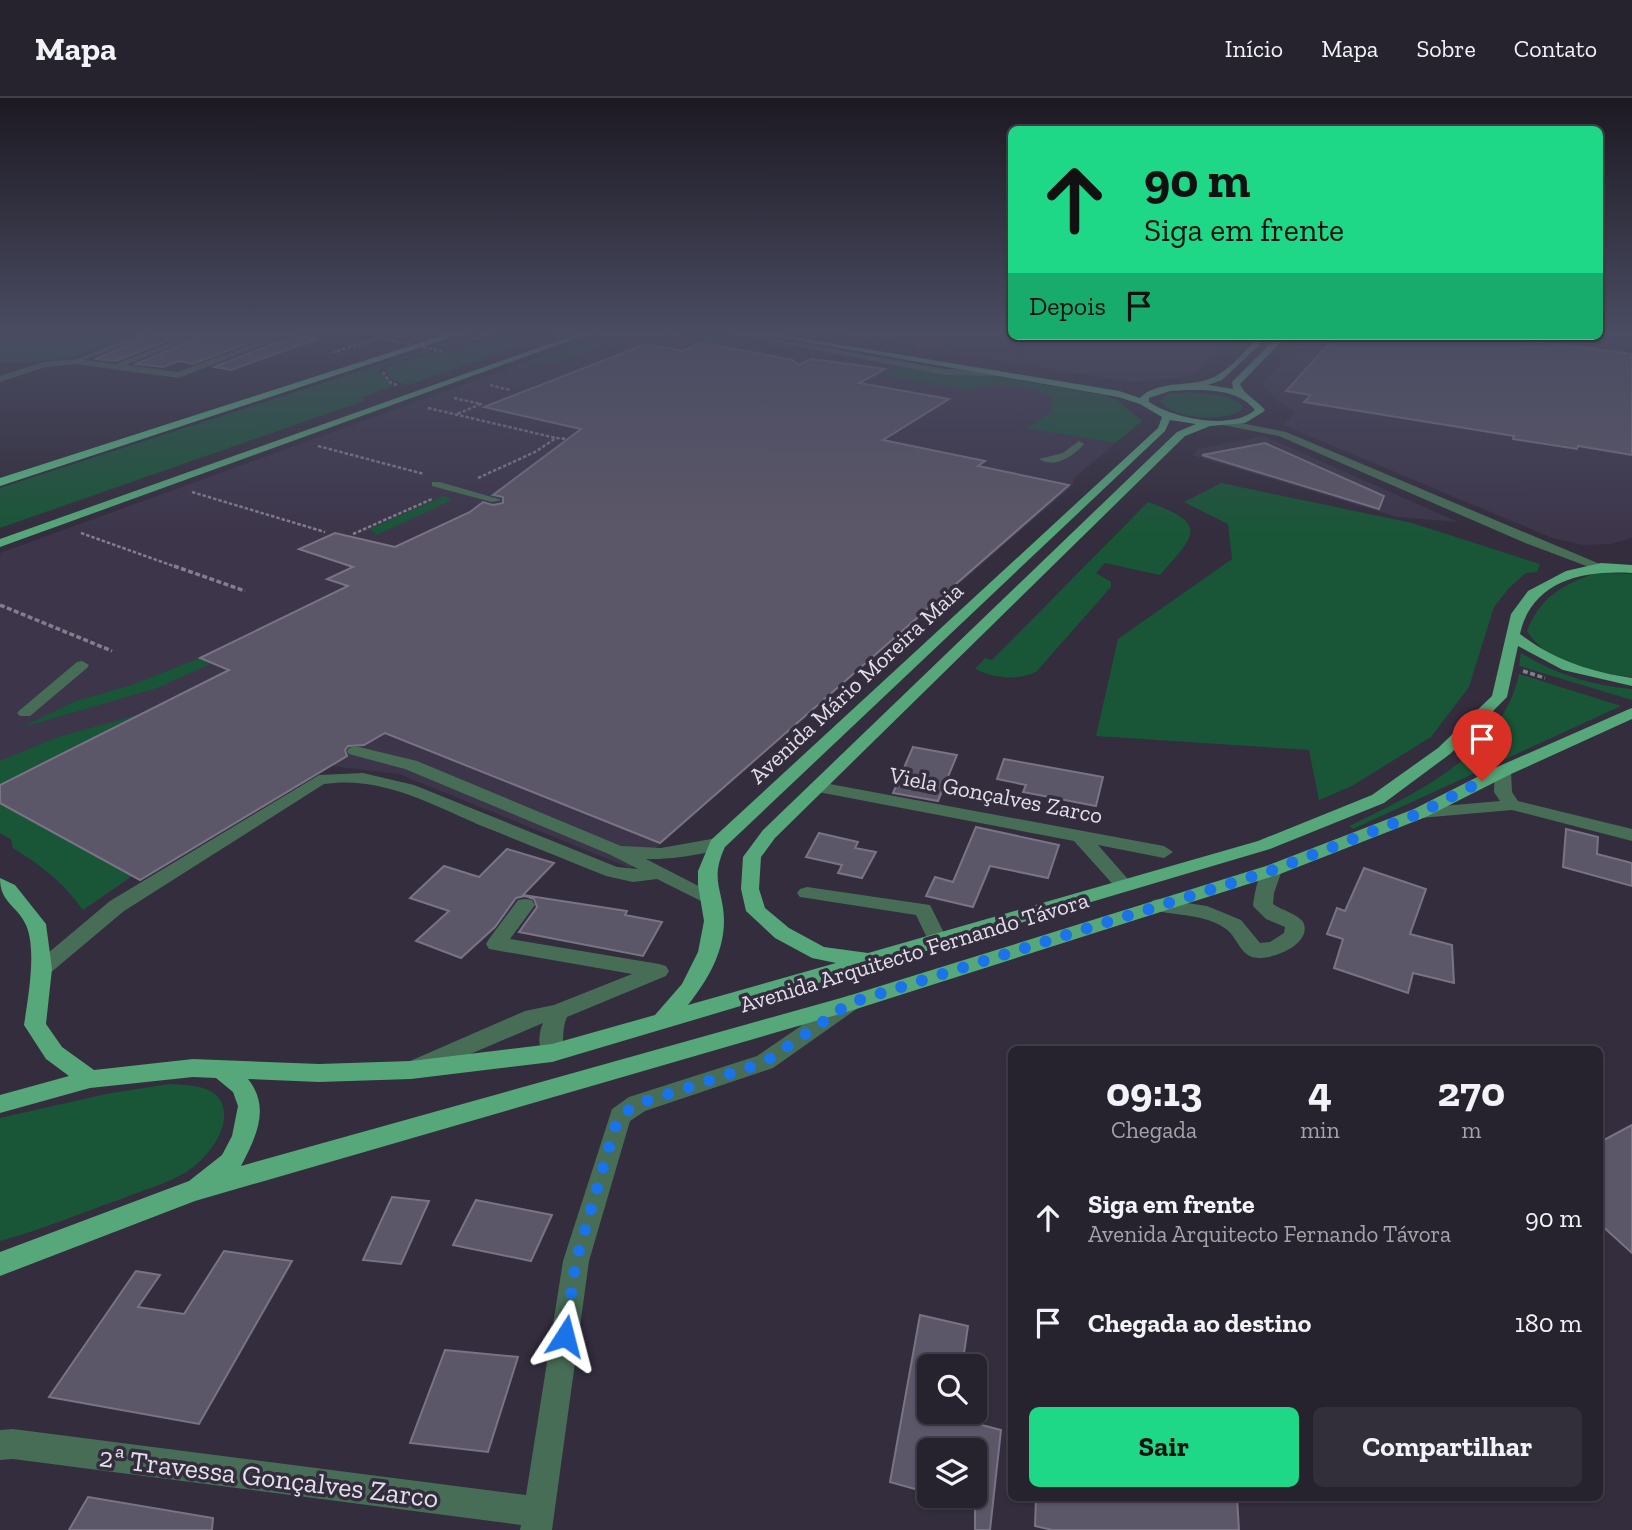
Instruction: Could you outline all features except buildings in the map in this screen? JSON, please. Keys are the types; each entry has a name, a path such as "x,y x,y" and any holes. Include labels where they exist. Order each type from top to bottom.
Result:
{"highway":[{"path":"0,470 223,400"},
{"path":"0,482 253,400"}],"main road":[{"path":"0,533 378,400"},
{"path":"0,543 400,400"},
{"path":"1136,400 1167,416 1208,423 1226,423 1256,415 1260,410 1258,405 1249,400"},
{"name":"Avenida Mário Moreira Maia","path":"660,1023 695,985 707,960 715,919 706,885 708,861 717,844 1162,429 1167,416"},
{"name":"Avenida Mário Moreira Maia","path":"873,961 819,953 782,933 756,911 750,889 752,857 769,834 1181,434 1208,423"},
{"name":"Avenida Arquitecto Fernando Távora","path":"1606,567 1632,557"},
{"name":"Avenida Arquitecto Fernando Távora","path":"0,1104 90,1079 193,1068 319,1073 411,1070 552,1053 1264,845 1378,799 1444,751 1499,697 1518,614 1533,594 1570,574 1606,567 1632,569"},
{"path":"1512,634 1544,657 1573,670 1632,682"},
{"name":"Avenida Arquitecto Fernando Távora","path":"0,1264 192,1191 850,1003 1273,870 1420,813 1503,771 1632,713"},
{"path":"0,884 8,889 36,924 42,969 35,1025 54,1053 90,1079"},
{"name":"Avenida Arquitecto Fernando Távora","path":"192,1191 231,1162 244,1137 250,1106 242,1087 223,1071"}],"street":[{"path":"1256,415 1282,434"},
{"path":"1226,423 1282,434 1552,550 1606,567"},
{"path":"1044,459 1066,456 1079,444"},
{"path":"436,484 496,500"},
{"path":"1552,550 1565,562 1570,574"},
{"path":"25,713 82,665"},
{"path":"355,751 411,765 617,851 709,899"},
{"path":"1503,771 1503,792 1512,805"},
{"path":"42,969 117,906 319,780 334,776 395,785 613,872 633,876 660,873"},
{"name":"Viela Gonçalves Zarco","path":"819,787 1164,852"},
{"path":"1420,813 1512,805 1632,835"},
{"path":"1080,836 1125,886"},
{"path":"617,851 661,854 717,844"},
{"path":"1160,905 1207,913 1234,925 1255,951 1270,949 1287,943 1294,933 1294,924 1273,914 1263,905 1264,893 1273,870"},
{"path":"807,893 923,910 937,941"},
{"path":"411,1070 533,1017 558,1012 659,971 496,944 525,905"},
{"path":"537,1521 576,1261 620,1116 638,1104 765,1062 850,1003"},
{"path":"552,1053 550,1031 558,1012"},
{"name":"2ª Travessa Gonçalves Zarco","path":"0,1445 13,1444 537,1521"}],"path":[{"path":"456,414 481,404 462,400"},
{"path":"418,405 556,438"},
{"path":"310,443 427,475"},
{"path":"212,497 325,532"},
{"path":"72,530 245,591"},
{"path":"0,605 112,651"}],"shaded area":[{"path":"422,400 1117,400 1142,421 1074,478 1073,485 630,868 399,774 331,766 142,880 133,876 83,910 68,888 47,869 13,848 11,839 0,833 0,553"},
{"path":"1632,400 1632,538 1610,544 1583,545 1552,538 1283,425 1296,412 1277,401"},
{"path":"1264,436 1458,522 1397,517 1192,455 1198,449"}],"green space":[{"path":"271,400 366,400 0,528 0,488"},
{"path":"1051,400 1117,400 1142,421 1115,443 1028,428 1055,409 1048,408 1052,405"},
{"path":"1233,400 1242,405 1242,409 1224,416 1200,417 1175,412 1160,401"},
{"path":"1221,483 1412,523 1540,564 1537,572 1526,573 1494,607 1469,687 1431,737 1352,786 1319,800 1309,750 1096,736 1118,639 1232,559 1228,524 1184,502"},
{"path":"444,496 452,500 377,535 370,529"},
{"path":"1148,502 1181,517 1188,524 1190,532 1182,550 1160,575 1105,563 1096,573 1111,582 1111,587 1036,672 1020,677 1005,677 975,669 985,658 992,660"},
{"path":"1597,573 1632,574 1632,677 1588,670 1560,660 1536,643 1527,631 1539,609 1554,593"},
{"path":"1521,653 1574,678 1632,689 1632,700 1519,666"},
{"path":"200,658 212,663 157,688 20,728 76,701 129,686"},
{"path":"1519,674 1621,706 1353,829 1349,826 1427,785 1475,749 1495,727 1510,702"},
{"path":"138,715 0,785 0,761 58,737"},
{"path":"0,804 133,875 83,910 60,883 13,848 11,839 0,833"},
{"path":"169,1084 204,1088 218,1096 222,1103 223,1126 212,1147 198,1163 161,1184 46,1227 0,1241 0,1118 106,1094"}],"route":[{"path":"565,1336 576,1261 614,1130 620,1116 638,1104 765,1062 850,1003 1273,870 1420,813 1482,781"}]}
